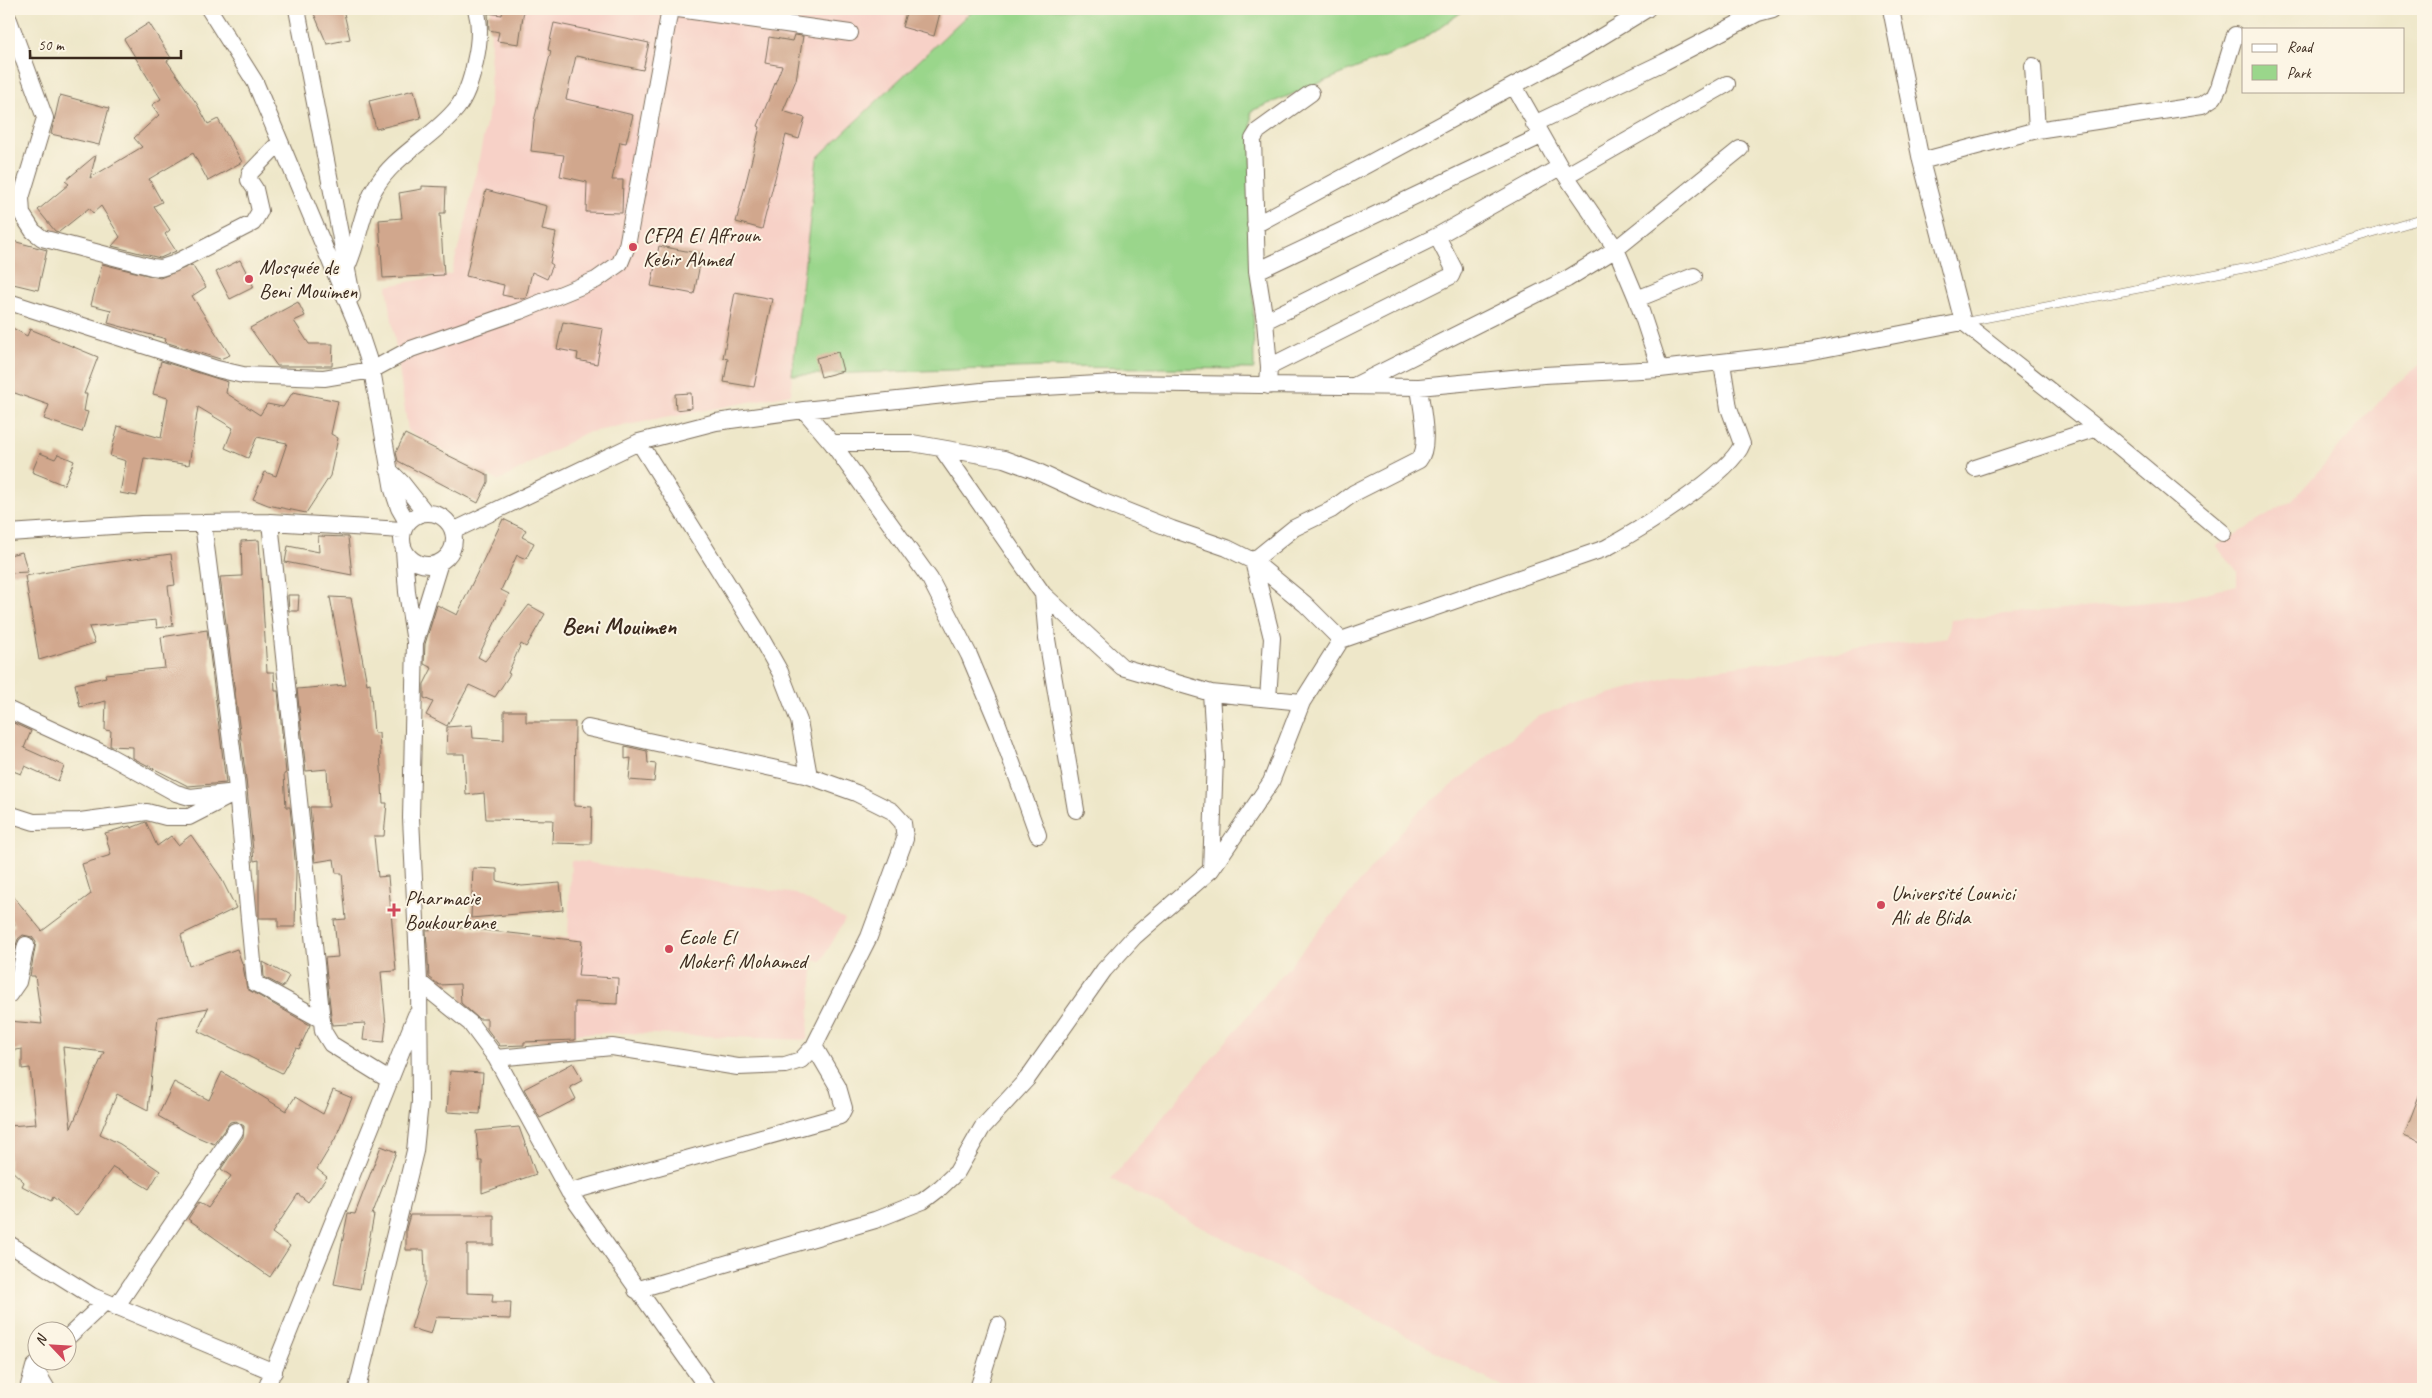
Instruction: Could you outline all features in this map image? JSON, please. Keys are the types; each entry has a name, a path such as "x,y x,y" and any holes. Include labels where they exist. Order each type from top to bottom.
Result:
{"street":[{"path":"209,9 255,82 357,325 372,370 388,469 405,526"},
{"path":"297,9 357,325"},
{"path":"347,267 357,246 367,202 383,176 457,107 472,78 477,56 478,19 476,9"},
{"path":"9,302 217,369 243,375 324,378 372,370 411,349 520,311 596,280 620,262 628,246 670,9"},
{"path":"678,9 850,33"},
{"path":"1255,225 1578,51 1647,9"},
{"path":"1257,271 1538,130 1758,13 1773,9"},
{"path":"1891,9 1921,161 1964,322 2097,428 2223,533"},
{"path":"9,20 45,118 21,198 22,214 33,231 42,238 152,267 161,268 174,264 253,223 260,211 254,189 249,180 250,173 280,142"},
{"path":"1921,161 2037,130 2202,105 2214,97 2219,87 2235,36"},
{"path":"2033,66 2037,130"},
{"path":"1265,321 1564,171 1727,84"},
{"path":"1514,86 1538,130 1616,249 1637,299 1660,369"},
{"path":"1268,386 1269,367 1265,321 1257,271 1253,139 1258,131 1311,93"},
{"path":"1351,388 1567,279 1616,249 1740,148"},
{"path":"1269,367 1451,276 1454,269 1437,236"},
{"path":"1637,299 1694,276"},
{"path":"454,532 639,442 716,422 804,410 991,390 1115,383 1351,388 1419,387 1544,375 1660,369 1808,352 1964,322"},
{"path":"636,1290 875,1220 923,1201 956,1172 982,1128 1027,1079 1104,970 1134,937 1211,870 1271,782 1302,702 1341,640 1606,548 1626,537 1703,485 1738,452 1743,440 1729,408 1722,363"},
{"path":"1253,561 1294,528 1331,510 1354,493 1418,460 1424,454 1425,444 1419,387"},
{"path":"804,410 832,443 930,579 969,655 991,707 1038,835"},
{"path":"1975,468 2097,428"},
{"path":"639,442 757,631 780,672 799,721 809,776"},
{"path":"832,443 912,443 1004,459 1172,530 1227,548 1253,561 1305,604 1341,640"},
{"path":"942,449 1043,594 1122,667 1211,693 1302,702"},
{"path":"388,469 425,512"},
{"path":"356,1389 415,1151 420,1102 419,982 411,818 415,642 407,592 404,550 401,541 405,526 415,515 425,512 443,516 454,532 454,544 449,555 440,562 430,565 420,564 410,559 404,550"},
{"path":"9,533 142,524 270,522 405,526"},
{"path":"270,522 323,1031 331,1044 390,1080"},
{"path":"203,523 237,792 255,983 322,1020"},
{"path":"1253,561 1272,638 1268,699"},
{"path":"415,642 440,562"},
{"path":"1043,594 1047,639 1076,810"},
{"path":"1211,693 1216,757 1211,870"},
{"path":"9,710 111,757 176,793 190,797 237,792"},
{"path":"496,1058 612,1047 738,1067 785,1065 801,1060 814,1046 869,937 905,839 903,823 892,811 856,793 809,776 588,728"},
{"path":"9,814 34,822 80,821 147,812 166,817 189,817 237,792"},
{"path":"9,995 18,982 26,945"},
{"path":"419,982 470,1023 496,1058 569,1192 636,1290 708,1389"},
{"path":"266,1389 419,1007"},
{"path":"569,1192 840,1116 844,1108 838,1087 814,1046"},
{"path":"78,1329 110,1305 235,1131"},
{"path":"9,1244 92,1296 110,1305 274,1372"},
{"path":"978,1389 998,1325"},
{"path":"28,1389 36,1370"},
{"path":"40,1370 47,1389"}],"lane":[{"path":"1964,322 2267,264 2423,219"}],"shaded area":[{"name":"CFPA El Affroun Kebir Ahmed","path":"491,9 976,9 964,18 792,375 791,394 585,433 499,481 408,431 387,286 451,274 466,221 490,105"},
{"name":"Université Lounici Ali de Blida","path":"2423,363 2423,1389 1506,1389 1111,1179 1418,812 1537,717 1569,705 1684,673 1948,637 1951,620 2182,599 2237,585 2237,571 2216,546 2293,500 2393,386"},
{"name":"Ecole El Mokerfi Mohamed","path":"571,860 796,894 845,920 821,962 814,960 807,1040 628,1033 510,1034 509,935 568,938"}],"green space":[{"path":"976,9 1466,9 1416,44 1251,111 1254,369 1048,367 792,375 817,158 964,18"}],"building":[{"path":"312,9 343,9 350,39 327,44"},
{"path":"503,9 524,9 519,44 497,41 499,32 489,30 488,13 502,15"},
{"path":"907,9 941,9 934,36 902,27"},
{"path":"149,23 171,58 167,61 197,104 208,124 218,119 242,162 208,181 193,153 149,179 162,202 154,206 170,230 165,234 176,251 160,258 112,246 120,237 101,206 93,213 89,208 59,232 55,231 38,210 69,184 65,181 96,155 90,178 142,147 134,138 159,115 152,105 161,99 124,39"},
{"path":"554,23 649,43 643,70 576,56 566,99 633,115 626,143 620,142 612,180 623,180 622,213 586,212 587,182 560,176 564,155 531,151 534,121 551,51 548,50"},
{"path":"794,35 803,36 796,80 783,111 805,118 799,139 786,135 762,229 736,222 760,127 758,126 782,66 765,63 769,37 792,41"},
{"path":"414,90 421,118 376,129 369,101"},
{"path":"60,95 109,108 99,145 51,134"},
{"path":"422,186 446,187 445,213 440,213 444,275 383,278 379,220 402,218 399,193 422,189"},
{"path":"486,190 547,206 542,230 556,233 550,263 553,265 547,279 532,272 526,298 502,295 504,285 466,276"},
{"path":"9,240 47,250 38,290 9,283"},
{"path":"659,246 702,254 694,294 651,286"},
{"path":"240,260 254,287 230,299 216,272"},
{"path":"102,264 160,278 192,265 206,287 192,296 230,355 220,359 165,342 166,339 108,323 111,310 91,305"},
{"path":"735,292 772,299 754,387 724,382 728,359 723,358"},
{"path":"298,302 305,316 294,321 309,344 333,344 332,366 277,366 250,328"},
{"path":"563,322 603,329 597,364 577,360 578,353 557,349"},
{"path":"9,326 27,336 30,329 98,357 84,394 87,394 84,411 88,412 82,432 44,419 49,405 9,391"},
{"path":"838,352 843,371 821,377 816,358"},
{"path":"161,361 228,382 226,393 260,415 267,404 283,407 293,392 338,401 331,434 338,438 330,476 306,513 268,505 253,499 265,472 276,476 287,443 257,437 248,458 225,448 233,428 198,407 189,465 144,458 137,496 120,493 126,461 110,456 118,426 161,438 168,398 153,394"},
{"path":"691,393 692,408 676,410 675,394"},
{"path":"405,434 488,475 488,482 478,503 398,461 396,452"},
{"path":"40,453 55,459 58,454 74,461 64,485 32,472"},
{"path":"503,519 526,530 522,537 534,543 526,559 517,555 501,590 509,594 478,657 485,661 529,605 545,614 526,647 521,644 508,673 510,674 495,697 469,685 447,726 426,715 433,702 424,698 424,684 432,668 424,664 425,644 437,605 457,615"},
{"path":"318,536 348,537 352,575 285,562 288,546 319,552"},
{"path":"259,540 267,672 274,672 275,691 278,691 286,773 284,774 286,807 290,807 296,870 295,927 278,927 278,918 259,918 259,860 254,861 246,779 220,577 242,576 241,541"},
{"path":"22,552 28,572 9,573 9,555"},
{"path":"171,554 175,585 168,586 173,626 157,628 156,620 89,627 95,643 39,660 25,576"},
{"path":"288,595 299,595 298,611 289,611"},
{"path":"330,597 351,598 367,684 370,683 374,733 379,733 383,803 387,803 384,836 374,836 378,877 388,876 396,971 381,972 386,1025 384,1042 363,1040 365,1023 332,1025 325,958 338,957 334,920 346,919 342,873 336,873 334,859 315,862 310,807 329,807 327,769 306,771 297,689 346,685"},
{"path":"207,630 226,783 188,786 133,758 133,747 110,746 111,731 105,730 106,701 80,707 75,684 106,677 105,674 165,668 161,637"},
{"path":"504,711 526,711 526,722 575,722 574,806 592,807 591,844 552,843 553,820 486,819 484,793 466,795 464,754 446,754 447,727 472,725 473,738 504,740"},
{"path":"9,721 31,731 24,748 64,766 58,781 25,766 21,774 13,771 9,781"},
{"path":"625,746 647,751 648,763 656,764 654,782 629,780 631,758 625,759"},
{"path":"146,822 157,846 171,836 178,845 191,835 220,876 236,908 181,935 189,966 237,949 243,966 247,989 310,1025 299,1049 296,1048 282,1073 198,1031 208,1008 158,1017 148,1110 117,1094 100,1134 120,1144 160,1171 149,1189 113,1167 76,1216 53,1197 51,1201 22,1186 24,1182 9,1168 9,1126 36,1124 30,1068 22,1069 22,1049 9,1051 9,1021 42,1024 35,976 30,976 36,942 32,937 23,935 18,939 15,949 15,937 9,930 15,925 9,917 9,891 42,931 91,894 82,864 111,855 105,833 130,826 131,828","holes":["63,1047 104,1052 71,1128"]},
{"path":"473,868 497,869 497,881 522,886 560,883 563,910 471,918"},
{"path":"464,928 582,941 578,976 618,978 617,1004 575,1002 575,1040 524,1042 524,1045 500,1046 487,1029 487,1019 479,1019 461,1003 460,984 439,985 429,977 426,930"},
{"path":"263,962 289,976 283,987 264,977"},
{"path":"573,1063 583,1080 570,1087 576,1099 540,1118 524,1089"},
{"path":"450,1071 483,1073 480,1114 447,1112"},
{"path":"222,1072 286,1111 295,1097 323,1114 333,1090 352,1098 335,1139 317,1169 327,1177 308,1202 298,1194 272,1233 290,1246 270,1277 188,1219 199,1202 208,1208 231,1176 221,1169 243,1137 244,1126 236,1121 230,1122 214,1144 188,1133 158,1116 174,1082 209,1100"},
{"path":"2423,1088 2423,1143 2404,1135"},
{"path":"519,1127 536,1174 482,1193 482,1161 479,1161 476,1131"},
{"path":"381,1146 396,1152 372,1215 374,1215 360,1289 334,1284 348,1213 355,1214"},
{"path":"410,1215 494,1215 494,1245 467,1245 467,1293 493,1294 492,1302 511,1302 510,1319 436,1317 431,1334 411,1328 425,1283 425,1273 424,1250 406,1250 406,1229"}],"place":[{"name":"CFPA El Affroun Kebir Ahmed","path":"633,247"},
{"name":"Mosquée de Beni Mouimen","path":"249,279"},
{"name":"Université Lounici Ali de Blida","path":"1881,905"},
{"name":"Pharmacie Boukourbane","path":"394,910"},
{"name":"Ecole El Mokerfi Mohamed","path":"669,949"}],"district":[{"name":"Beni Mouimen","path":"619,626"}]}
